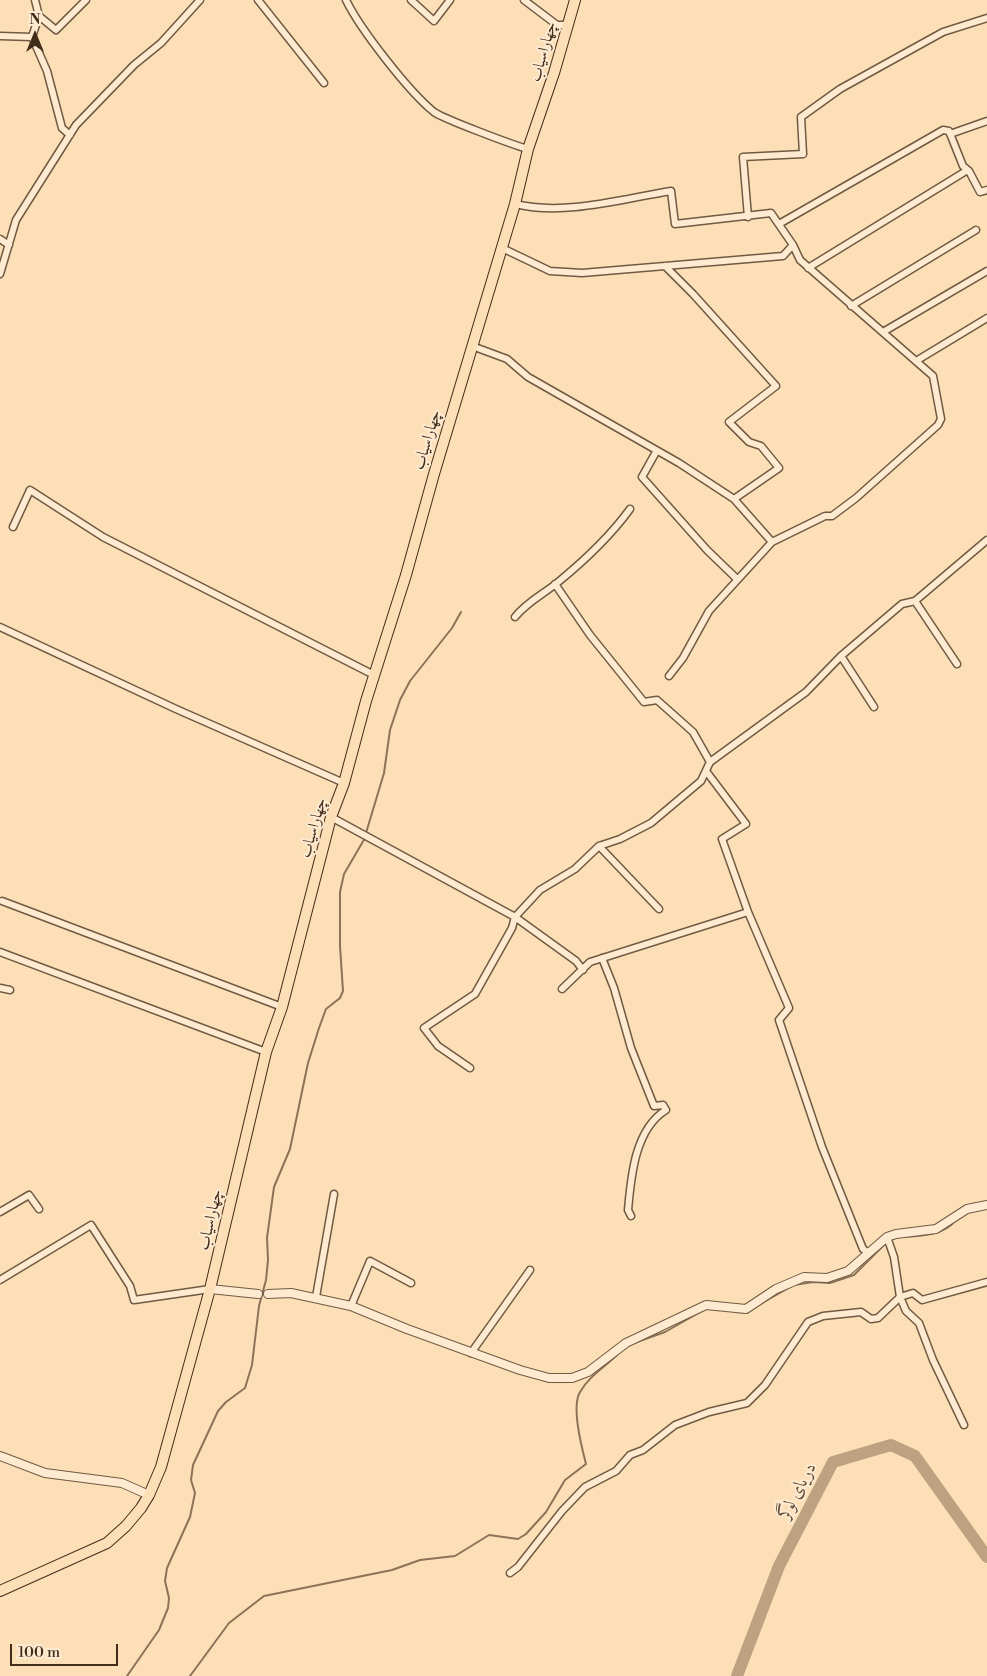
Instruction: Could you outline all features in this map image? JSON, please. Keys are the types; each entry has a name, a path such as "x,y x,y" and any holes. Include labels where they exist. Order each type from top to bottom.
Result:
{"highway":[{"name":"چهاراسیاب","path":"0,1591 107,1543 126,1526 149,1494 161,1467 210,1289 266,1052 282,1007 331,817 344,782 374,674 406,575 472,346 516,204 528,148 554,73 575,0"}],"street":[{"path":"35,0 39,16 32,37 47,71 62,128 70,135"},
{"path":"39,16 56,30 86,0"},
{"path":"0,274 16,220 76,125 134,65 161,43 200,0"},
{"path":"258,0 324,82"},
{"path":"346,0 364,28 413,91 436,113 528,148"},
{"path":"412,0 434,21 450,0"},
{"path":"524,0 557,25 567,25"},
{"path":"748,217 743,157 803,154 801,117 840,89 943,32 987,18"},
{"path":"0,36 32,37"},
{"path":"950,134 987,121"},
{"path":"779,224 943,130 949,131 966,171 969,171 980,192 987,190"},
{"path":"808,268 966,171"},
{"path":"516,204 531,208 574,209 670,191 675,224 771,213 793,245 800,260 933,376 941,419 938,424 856,498 832,516 825,516 772,542 709,612 683,658 669,676"},
{"path":"852,306 976,230"},
{"path":"0,239 9,245"},
{"path":"502,248 550,271 582,273 782,256 793,245"},
{"path":"665,266 693,294 776,386 729,422 749,442 761,446 779,468 734,499"},
{"path":"884,332 987,271"},
{"path":"916,362 987,318"},
{"path":"472,346 507,359 528,377 656,452 679,463 734,499 772,542"},
{"path":"656,452 642,477 707,550 737,579"},
{"path":"13,527 30,490 104,537 374,674"},
{"path":"515,617 525,604 556,584 611,536 630,509"},
{"path":"470,1068 438,1046 424,1028 475,994 512,928 515,917 540,890 575,869 598,846 620,839 651,823 701,781 710,762 806,692 841,656 902,604 915,601 987,540"},
{"path":"556,584 590,635 644,702 657,700 693,732 710,762"},
{"path":"915,601 957,664"},
{"path":"0,627 176,709 344,782"},
{"path":"841,656 874,707"},
{"path":"706,770 746,824 722,839 748,912 789,1008 779,1020 822,1147 862,1249 869,1253"},
{"path":"331,817 515,917 576,961 583,970"},
{"path":"598,846 659,909"},
{"path":"2,901 282,1007"},
{"path":"562,989 590,962 748,912"},
{"path":"0,952 266,1052"},
{"path":"602,958 614,988 631,1048 654,1106 663,1105 666,1110 655,1117 638,1148 630,1192 628,1210 630,1216"},
{"path":"0,988 10,990"},
{"path":"316,1297 334,1194"},
{"path":"0,1212 29,1195 39,1209"},
{"path":"0,1280 91,1225 130,1286 134,1300 210,1289 258,1294 291,1293 316,1297 351,1306 520,1370 549,1378 572,1378 588,1372 626,1342 706,1305 746,1309 776,1289 804,1276 828,1278 848,1271 887,1238 896,1234 936,1229 967,1209 987,1204"},
{"path":"887,1238 894,1257 900,1297 906,1311 919,1322 933,1360 964,1425"},
{"path":"351,1306 370,1261 411,1283"},
{"path":"471,1353 530,1270"},
{"path":"510,1573 518,1567 562,1511 585,1487 616,1471 630,1455 643,1450 675,1425 709,1412 748,1403 765,1384 808,1322 822,1316 861,1312 871,1319 878,1318 900,1297 912,1293 922,1300 987,1282"},
{"path":"0,1456 45,1473 122,1483 149,1494"}],"waterway":[{"path":"366,833 384,773 390,730 400,700 410,681 452,628 461,612"},
{"path":"127,1676 159,1630 168,1608 169,1598 165,1581 167,1568 190,1517 195,1493 191,1480 193,1465 218,1411 226,1402 245,1388 252,1365 259,1306 266,1280 268,1260 267,1238 274,1187 290,1149 308,1063 319,1028 326,1009 340,998 343,991 340,946 340,892 344,874 365,838"},
{"path":"901,1237 938,1232 956,1220"},
{"path":"762,1303 794,1285 813,1282 830,1283 854,1275 885,1244"},
{"path":"736,1312 747,1313 758,1305"},
{"path":"634,1343 665,1332 702,1311"},
{"path":"190,1676 229,1623 264,1596 392,1570 420,1560 455,1556 489,1535 518,1539 526,1534 546,1512 565,1480 586,1464 577,1417 580,1392 588,1381 618,1354"},
{"name":"دریای لوگر","path":"737,1676 779,1566 833,1462 891,1445 915,1456 987,1557"}]}
